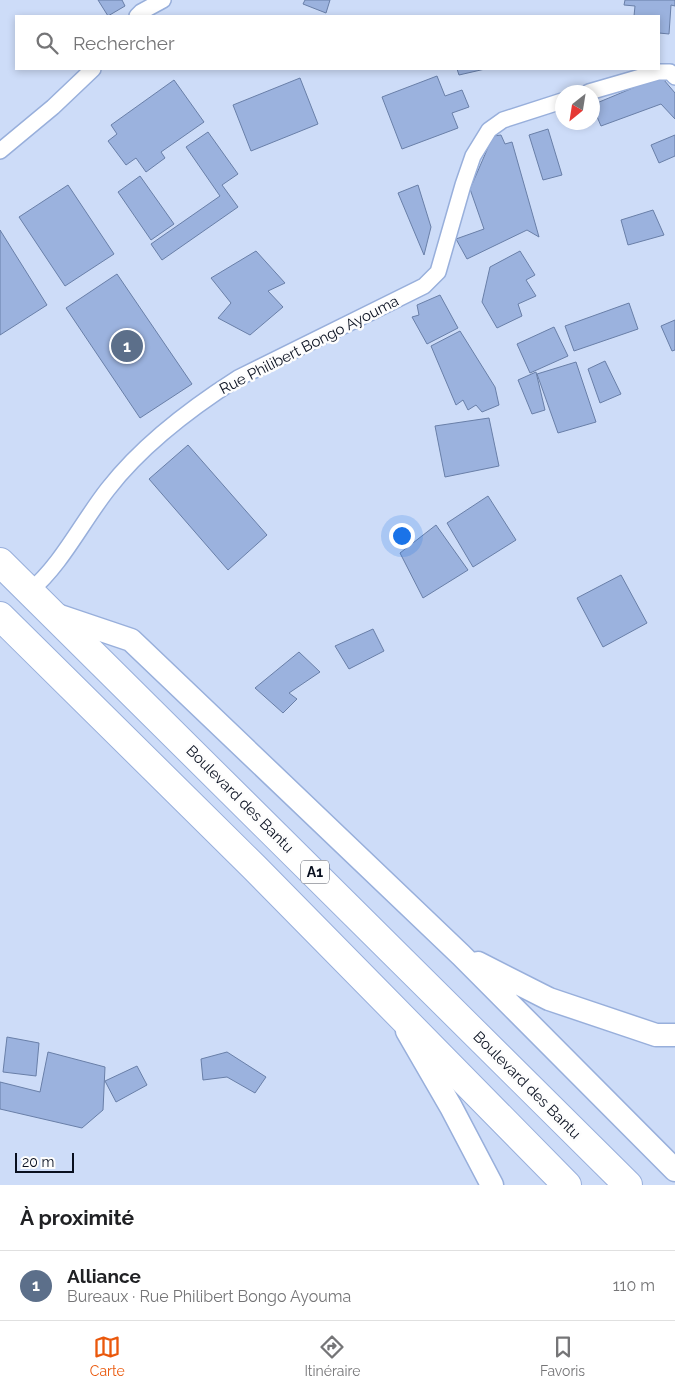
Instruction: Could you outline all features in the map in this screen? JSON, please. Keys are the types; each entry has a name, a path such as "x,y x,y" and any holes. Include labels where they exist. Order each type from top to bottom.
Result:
{"highway":[{"name":"Boulevard des Bantu","path":"0,562 628,1185"},
{"name":"A1","path":"0,616 394,1009 564,1183"},
{"path":"426,983 442,1008 613,1185"}],"main road":[{"path":"51,613 131,640 461,955 675,1170"},
{"path":"461,955 548,999 656,1035 675,1035"},
{"path":"394,1009 451,1108 492,1185"}],"street":[{"path":"138,15 163,0"},
{"path":"0,150 53,107 92,70"},
{"path":"600,89 658,72 670,72 675,77"},
{"name":"Rue Philibert Bongo Ayouma","path":"30,591 43,580 92,509 126,467 212,394 238,378 424,286 438,272 473,156 489,130 503,120 555,103"}],"building":[{"path":"98,0 122,0 125,6 107,15"},
{"path":"305,0 330,0 326,13 303,4"},
{"path":"625,0 675,0 675,6 671,5 669,34 660,33 660,15 634,15 635,6 624,5"},
{"path":"457,70 481,70 459,75"},
{"path":"437,76 445,96 462,90 469,107 452,113 458,128 402,149 382,97"},
{"path":"300,78 318,124 251,151 233,105"},
{"path":"174,80 204,122 161,152 165,158 146,172 136,158 126,165 108,141 117,134 111,125"},
{"path":"652,80 664,80 675,93 675,119 661,104 601,126 600,102"},
{"path":"548,129 562,175 543,180 529,135"},
{"path":"208,132 238,174 222,185 238,207 162,260 151,244 220,196 186,147"},
{"path":"501,135 505,144 512,142 539,237 527,230 467,259 456,239 484,229 470,189 493,136"},
{"path":"675,135 675,156 659,163 651,145"},
{"path":"140,176 174,224 151,240 118,192"},
{"path":"68,185 114,254 65,286 19,217"},
{"path":"418,185 431,227 424,255 398,193"},
{"path":"653,210 664,235 628,245 621,220"},
{"path":"0,230 47,305 0,335"},
{"path":"256,251 285,283 268,291 283,307 250,335 218,318 231,303 211,278"},
{"path":"520,251 535,275 526,280 536,296 518,304 522,316 497,328 482,302 490,267"},
{"path":"117,274 192,384 140,418 66,308"},
{"path":"440,295 458,328 427,344 412,317 419,315 417,305"},
{"path":"629,303 638,329 574,351 565,326"},
{"path":"675,320 675,350 672,351 661,326"},
{"path":"554,327 568,356 530,373 517,344"},
{"path":"460,331 495,387 499,405 482,412 476,405 468,410 463,400 456,405 431,346"},
{"path":"605,361 621,394 600,403 588,369"},
{"path":"576,362 596,422 558,433 537,374"},
{"path":"536,372 545,410 532,414 518,380"},
{"path":"489,418 499,466 445,477 435,426"},
{"path":"188,445 267,535 228,570 149,479"},
{"path":"488,496 516,540 473,567 447,523"},
{"path":"436,525 468,570 423,598 400,553"},
{"path":"621,575 647,623 603,647 577,598"},
{"path":"373,629 384,651 349,669 335,646"},
{"path":"299,652 320,672 289,693 297,699 283,713 255,688"},
{"path":"7,1037 39,1043 36,1076 3,1072"},
{"path":"48,1052 105,1067 103,1110 82,1128 0,1109 0,1082 40,1092"},
{"path":"227,1052 266,1077 255,1093 227,1077 203,1080 201,1059"},
{"path":"137,1066 147,1085 116,1102 105,1081"}],"place":[{"name":"Alliance","path":"127,346"}]}
